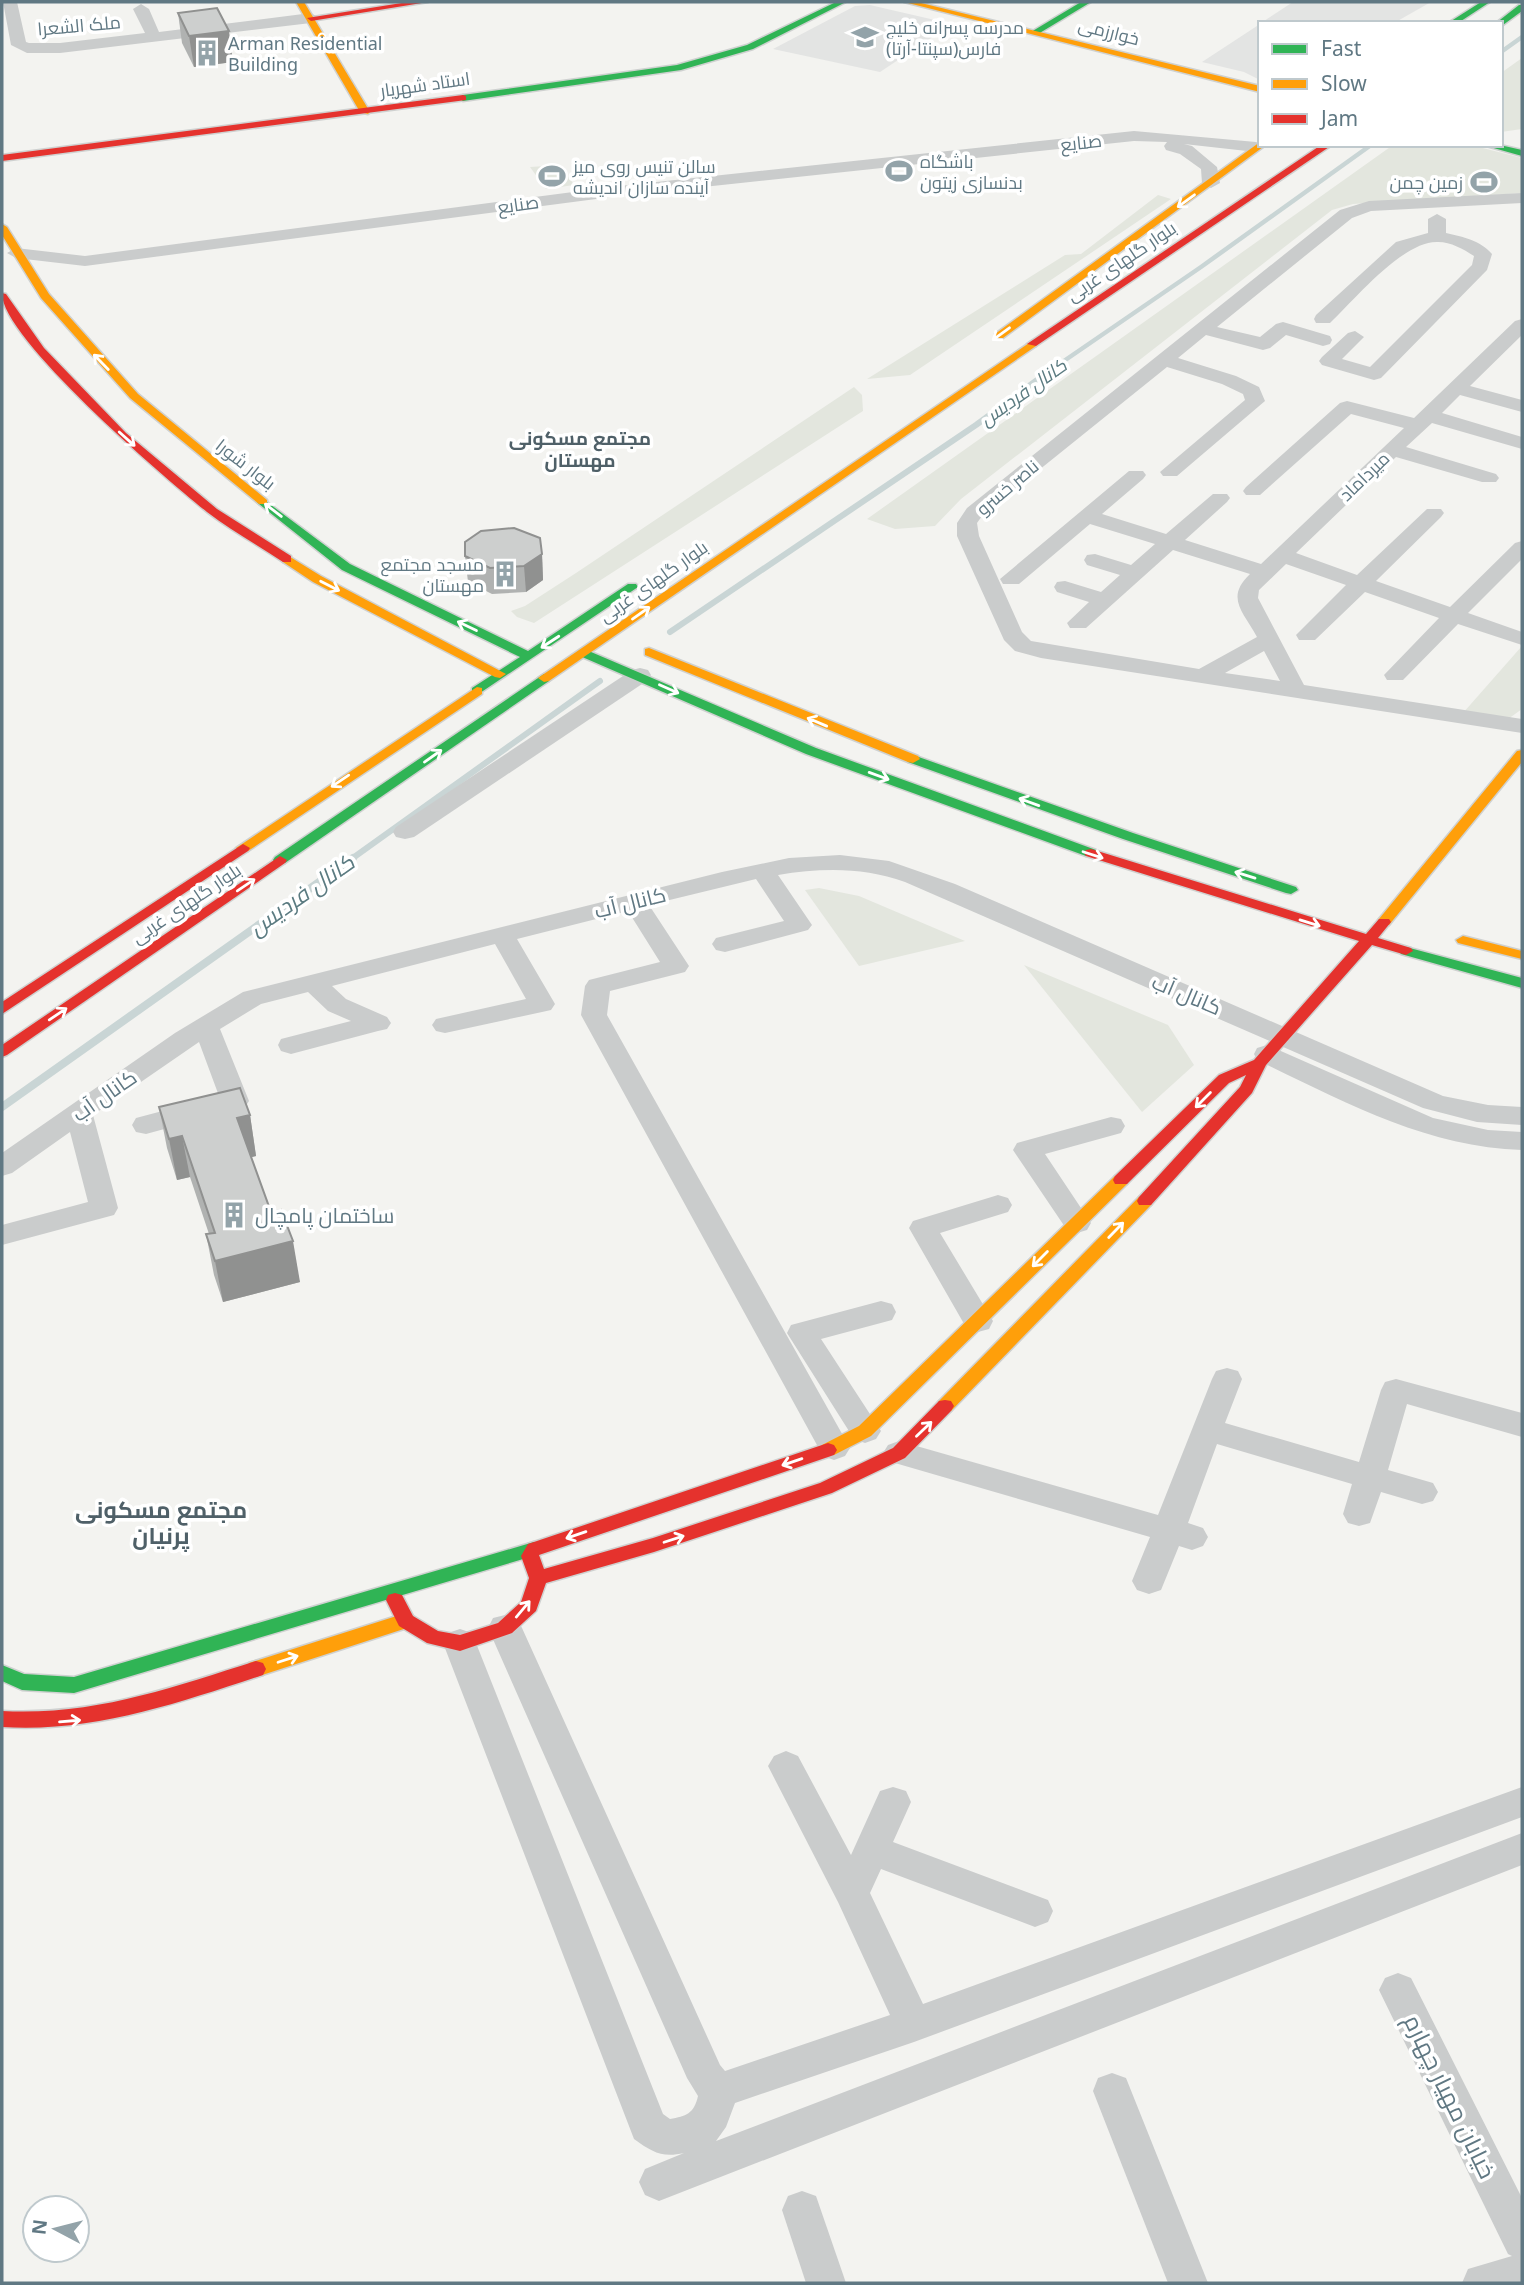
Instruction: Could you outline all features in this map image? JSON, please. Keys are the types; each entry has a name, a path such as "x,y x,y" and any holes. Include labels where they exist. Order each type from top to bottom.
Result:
{"main road":[{"path":"300,2 312,18 365,112"},
{"path":"312,18 424,2"},
{"name":"استاد شهریار","path":"2,158 365,112 678,68 750,47 842,2"},
{"name":"خوارزمی","path":"908,2 1258,88"},
{"path":"1035,32 1087,2"},
{"path":"1455,21 1486,2"},
{"path":"1503,21 1522,7"},
{"path":"1503,142 1522,147"},
{"name":"بلوار گلهای غربی","path":"988,343 1211,183 1258,146"},
{"name":"بلوار گلهای غربی","path":"2,1052 584,653 620,640 782,505 951,397 1325,147"},
{"path":"1496,147 1522,153"},
{"name":"بلوار شورا","path":"2,227 16,253 52,282 90,350 134,396 181,438 346,567 528,656"},
{"path":"2,296 40,350 122,435 213,512 317,579 500,674"},
{"name":"بلوار گلهای غربی","path":"2,1009 644,579"},
{"path":"620,640 956,776 1075,819 1310,895"},
{"path":"584,653 811,751 1049,840 1367,940 1522,983"},
{"path":"640,675 638,668 643,662 666,660"},
{"path":"537,1578 654,1545 826,1488 899,1453 1154,1191 1247,1089 1270,1051 1385,919 1522,754"},
{"path":"267,830 262,839 264,845 285,852 300,848"},
{"path":"1447,936 1522,955"},
{"path":"2,1673 23,1682 74,1685 528,1551 834,1448 865,1431 1224,1079 1270,1051"},
{"path":"391,1592 406,1621 434,1638 460,1643 505,1628 529,1606 537,1578 528,1551"},
{"path":"2,1719 32,1723 75,1721 119,1712 406,1621"}],"street":[{"name":"ملک الشعرا","path":"10,2 19,45 27,48 60,48 312,18"},
{"path":"141,9 153,37"},
{"path":"1118,138 1153,135 1216,146 1258,146"},
{"path":"1118,138 1161,142 1186,150 1209,167 1211,183"},
{"name":"صنایع","path":"85,261 619,191 1118,138"},
{"path":"1437,201 1437,236"},
{"name":"ناصر خسرو","path":"1519,202 1437,201 1369,206 1346,214 974,512 967,523 968,536 1012,635 1023,646 1522,726"},
{"path":"1322,319 1402,246 1437,236 1467,244 1483,254 1481,266 1374,374 1329,361 1355,337"},
{"path":"16,253 85,261"},
{"path":"52,282 85,261"},
{"name":"میرداماد","path":"1295,689 1247,598 1248,588 1522,325"},
{"path":"1204,329 1263,344 1283,328 1322,340"},
{"path":"1164,360 1229,380 1252,391 1255,401 1170,472"},
{"path":"1457,388 1522,406"},
{"path":"1253,491 1347,407 1422,420 1522,443"},
{"path":"1392,449 1489,478"},
{"path":"1011,579 1136,475"},
{"path":"1078,623 1220,498"},
{"path":"1307,635 1434,513"},
{"path":"1087,516 1264,572"},
{"path":"1395,675 1522,547"},
{"path":"1281,555 1520,639"},
{"path":"1096,560 1136,573"},
{"path":"1065,587 1104,600"},
{"path":"1204,675 1268,640"},
{"path":"405,832 640,675"},
{"name":"کانال آب","path":"2,1166 206,1026 252,998 311,981 796,863 859,863 900,872 946,889 1270,1051"},
{"path":"725,944 799,925 762,870"},
{"path":"634,901 676,966 598,986 594,1015 834,1448"},
{"path":"445,1025 542,1004 502,934"},
{"path":"291,1045 378,1023 337,1005 311,981"},
{"path":"146,1125 235,1101 206,1026"},
{"path":"1270,1051 1472,1113 1522,1116"},
{"path":"1270,1051 1416,1123 1467,1136 1522,1141"},
{"path":"2,1235 104,1208 79,1113"},
{"path":"1077,1223 1027,1150 1111,1126"},
{"path":"978,1321 923,1228 998,1205"},
{"path":"865,1431 802,1333 881,1312"},
{"path":"1149,1581 1180,1533 1208,1430 1227,1379"},
{"path":"1359,1514 1396,1390 1522,1425"},
{"path":"1208,1430 1422,1492"},
{"path":"899,1453 1180,1533"},
{"path":"505,1628 706,2078 731,2154"},
{"path":"460,1643 648,2126 664,2138 685,2135 704,2128 716,2103 914,2025 1522,1802"},
{"path":"786,1766 852,1894 914,2025"},
{"path":"852,1894 893,1802"},
{"path":"871,1849 1035,1912"},
{"path":"659,2182 1522,1849"},
{"name":"خیابان مهیار چهارم","path":"1398,1990 1522,2240"},
{"path":"1112,2091 1188,2283"},
{"path":"802,2210 826,2283"},
{"path":"1482,2283 1522,2273"}],"shaded area":[{"path":"1293,2 1431,2 1398,21 1264,21"},
{"name":"مدرسه پسرانه خلیج فارس(سپنتا-آرتا)","path":"870,5 952,24 880,72 773,49 855,6"},
{"path":"1258,25 1258,79 1244,72 1202,62"},
{"path":"1522,58 1522,129 1503,132 1503,72"},
{"path":"1390,147 1479,147 1522,158 1522,193 1353,204 1332,210 961,499 935,526 895,529 867,519"},
{"name":"سالن تنیس روی میز آینده سازان اندیشه","path":"561,165 574,185 546,189 530,167"},
{"path":"1158,195 1171,199 910,375 867,379 1065,255 1081,254"},
{"path":"854,387 862,395 863,411 534,623 517,617 511,611 525,606 576,573"},
{"path":"1522,646 1522,709 1508,719 1463,713"},
{"path":"819,888 859,896 965,941 859,966 805,890"},
{"path":"1024,965 1168,1025 1194,1065 1142,1112"}],"building":[{"path":"217,8 229,31 189,36 178,13"},
{"path":"514,528 540,538 542,554 524,566 490,568 465,556 465,542 481,531"},
{"name":"ساختمان پامچال","path":"240,1088 250,1115 237,1118 271,1212 281,1210 293,1241 215,1261 206,1234 215,1233 182,1136 169,1139 159,1107"}],"waterway":[{"name":"کانال فردیس","path":"1503,51 1522,37"},
{"name":"کانال فردیس","path":"1042,376 1201,267 1368,147"},
{"name":"کانال فردیس","path":"670,632 976,425 1044,375"},
{"name":"کانال فردیس","path":"350,860 600,681"},
{"name":"کانال فردیس","path":"2,1107 353,858"}],"traffic: fast":[{"path":"463,98 678,68 750,47 842,2"},
{"path":"1035,32 1087,2"},
{"path":"1455,21 1486,2"},
{"path":"1503,21 1522,7"},
{"path":"1496,147 1522,153"},
{"path":"263,502 346,567 528,656"},
{"path":"477,691 632,587"},
{"path":"584,653 811,751 1091,853"},
{"path":"280,860 544,678"},
{"path":"913,759 1128,836 1291,890"},
{"path":"1406,951 1522,983"},
{"path":"2,1673 22,1682 74,1685 534,1549"}],"traffic: slow":[{"path":"300,2 365,112"},
{"path":"908,2 1258,89"},
{"path":"999,336 1258,146"},
{"path":"2,227 45,296 134,396 263,502"},
{"path":"544,678 1032,344"},
{"path":"287,559 317,579 500,674"},
{"path":"649,652 913,759"},
{"path":"243,848 477,691"},
{"path":"1384,922 1522,754"},
{"path":"1463,940 1522,955"},
{"path":"828,1450 865,1431 1121,1180"},
{"path":"945,1406 1145,1201"},
{"path":"256,1669 406,1621"}],"traffic: jam":[{"path":"311,18 424,2"},
{"path":"2,158 463,98"},
{"path":"1032,344 1325,147"},
{"path":"2,296 40,350 122,435 213,511 287,559"},
{"path":"2,1009 243,848"},
{"path":"1091,853 1406,951"},
{"path":"2,1052 280,860"},
{"path":"1145,1201 1247,1089 1259,1063 1384,922"},
{"path":"1121,1180 1224,1079 1259,1063"},
{"path":"538,1578 654,1545 826,1488 899,1453 945,1406"},
{"path":"534,1549 828,1450"},
{"path":"395,1600 406,1621 434,1638 460,1643 505,1628 529,1606 538,1578 530,1556"},
{"path":"2,1719 67,1719 131,1708 256,1669"}],"place":[{"name":"مدرسه پسرانه خلیج فارس(سپنتا-آرتا)","path":"865,37"},
{"name":"Arman Residential Building","path":"207,53"},
{"name":"باشگاه بدنسازی زیتون","path":"899,171"},
{"name":"سالن تنیس روی میز آینده سازان اندیشه","path":"552,176"},
{"name":"زمین چمن","path":"1484,182"},
{"name":"مسجد مجتمع مهستان","path":"505,574"},
{"name":"ساختمان پامچال","path":"234,1215"}],"district":[{"name":"مجتمع مسکونی مهستان","path":"580,449"},
{"name":"مجتمع مسکونی پرنیان","path":"161,1522"}]}
